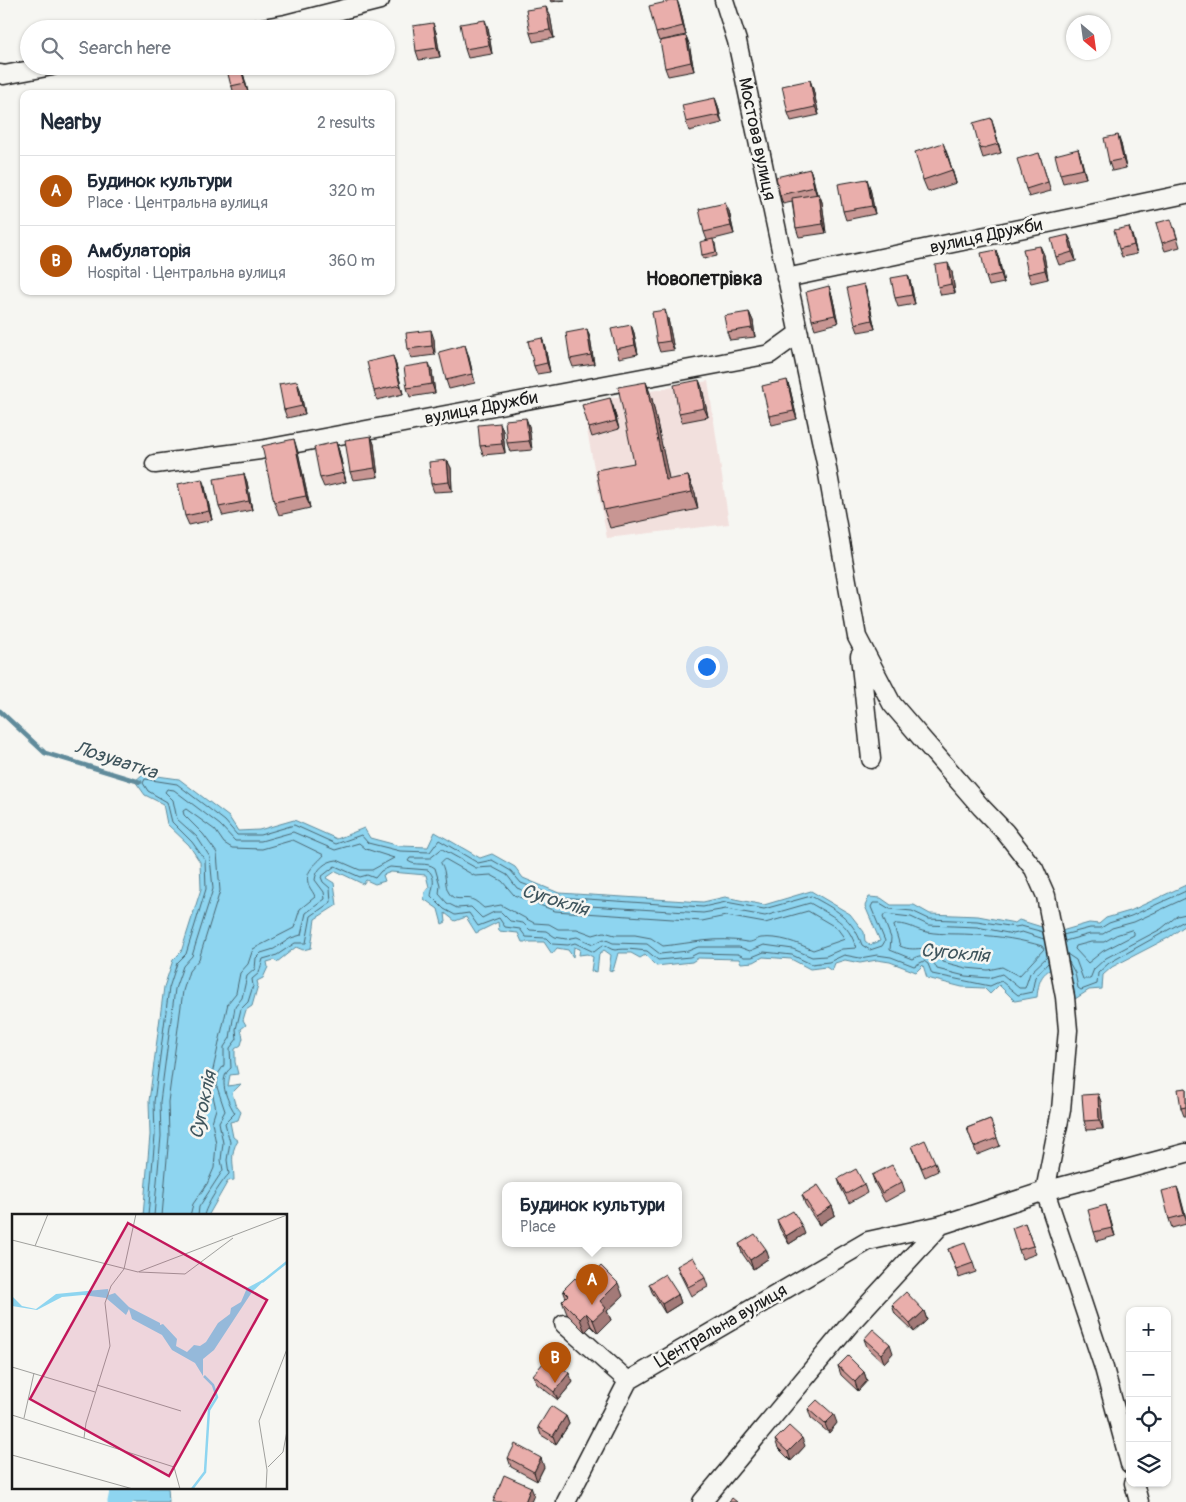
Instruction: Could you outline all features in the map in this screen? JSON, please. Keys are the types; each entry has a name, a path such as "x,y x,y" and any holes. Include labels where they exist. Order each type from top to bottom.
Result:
{"street":[{"path":"302,20 380,0"},
{"name":"Мостова вулиця","path":"724,0 737,41 826,462 857,637"},
{"path":"0,74 20,72"},
{"name":"вулиця Дружби","path":"786,278 1186,194"},
{"name":"вулиця Дружби","path":"156,464 260,450 770,354 798,333"},
{"path":"857,637 871,759"},
{"path":"857,637 892,704 1005,832 1034,869 1046,896 1060,971 1068,1030 1061,1110 1045,1191 1104,1368 1126,1449"},
{"name":"Центральна вулиця","path":"628,1381 868,1240 942,1225 1045,1191 1186,1153"},
{"name":"Центральна вулиця","path":"702,1502 850,1324 942,1225"},
{"path":"564,1324 628,1381 566,1502"},
{"path":"1135,1487 1139,1502"}],"shaded area":[{"path":"708,381 729,524 607,538 582,403"}],"water":[{"path":"143,774 179,779 229,817 238,831 259,830 294,820 337,839 364,828 370,838 400,846 428,847 435,832 480,858 492,854 515,867 523,878 559,893 703,902 725,897 764,905 811,891 850,914 864,932 865,941 870,945 880,941 865,906 869,897 881,898 891,905 914,905 930,914 978,916 1015,923 1019,920 1058,932 1089,923 1099,924 1106,918 1130,911 1186,885 1186,925 1168,938 1112,967 1103,975 1102,989 1089,990 1075,999 1070,974 1066,966 1052,969 1044,974 1039,984 1037,997 1015,1001 999,985 990,994 984,988 962,987 927,978 923,965 916,972 890,962 877,960 860,963 845,960 835,963 832,971 826,967 810,969 791,959 763,957 754,962 741,963 739,959 698,958 692,962 656,966 645,955 640,958 631,953 618,953 613,971 609,970 611,955 604,950 599,954 597,972 591,971 593,957 587,954 579,955 580,949 574,947 573,957 568,950 557,948 552,954 544,942 522,942 518,933 499,931 498,922 476,933 466,917 455,921 445,913 446,922 442,924 438,909 424,899 425,892 429,887 426,875 391,872 383,875 385,881 375,884 366,880 363,884 336,871 326,878 334,883 337,905 315,919 311,948 303,950 296,947 277,962 274,960 267,962 268,967 263,978 257,981 258,985 252,1006 246,1010 243,1020 246,1025 241,1029 243,1038 241,1045 235,1049 235,1062 238,1074 230,1075 228,1086 241,1084 232,1093 235,1104 241,1112 238,1120 230,1122 233,1137 238,1141 233,1155 234,1180 228,1181 209,1214 143,1214 150,1135 149,1101 164,987 173,960 181,952 201,889 200,862 189,845 167,824 163,804 145,795 135,781"},
{"path":"123,1490 168,1490 169,1502 121,1502"}],"building":[{"path":"677,0 683,26 656,33 649,6"},
{"path":"546,7 550,30 530,33 526,10"},
{"path":"485,20 489,45 465,49 460,24"},
{"path":"433,23 437,48 416,51 413,26"},
{"path":"686,36 691,62 665,68 660,41"},
{"path":"228,75 243,75 245,83 231,86"},
{"path":"810,80 815,107 788,113 782,86"},
{"path":"715,98 719,115 686,122 682,105"},
{"path":"991,118 998,144 980,149 973,123"},
{"path":"1118,135 1123,159 1109,162 1104,138"},
{"path":"943,143 952,170 923,180 915,152"},
{"path":"1078,149 1083,169 1060,174 1055,155"},
{"path":"1039,153 1048,182 1026,189 1017,159"},
{"path":"810,169 814,187 780,195 776,177"},
{"path":"867,179 872,206 843,211 838,184"},
{"path":"819,194 823,224 796,228 792,198"},
{"path":"725,203 731,226 704,232 699,209"},
{"path":"1171,219 1177,238 1162,243 1156,223"},
{"path":"1129,227 1134,245 1119,249 1114,230"},
{"path":"1068,235 1072,252 1056,257 1051,239"},
{"path":"713,239 716,252 702,255 700,242"},
{"path":"1040,246 1045,270 1028,274 1023,249"},
{"path":"996,250 1001,274 986,277 981,253"},
{"path":"948,263 951,284 938,287 935,265"},
{"path":"908,275 912,295 895,298 891,278"},
{"path":"864,284 872,320 855,324 847,288"},
{"path":"829,286 835,315 812,320 806,292"},
{"path":"665,310 670,341 657,343 652,312"},
{"path":"749,312 752,328 727,332 724,316"},
{"path":"631,325 635,345 616,349 611,329"},
{"path":"587,329 591,355 570,359 566,333"},
{"path":"431,330 432,346 408,349 406,333"},
{"path":"542,338 547,363 534,366 528,341"},
{"path":"465,345 472,374 446,380 439,352"},
{"path":"393,356 400,385 374,391 367,362"},
{"path":"429,363 432,384 407,388 404,367"},
{"path":"699,380 704,408 679,413 674,385"},
{"path":"787,380 794,411 769,416 762,386"},
{"path":"297,381 302,406 284,410 279,384"},
{"path":"646,382 666,480 688,476 692,492 604,510 596,470 634,463 618,387"},
{"path":"610,398 616,421 589,428 582,405"},
{"path":"526,418 529,441 507,443 505,420"},
{"path":"500,423 502,444 480,446 478,425"},
{"path":"371,436 375,468 350,472 345,440"},
{"path":"294,439 306,496 274,502 262,446"},
{"path":"336,442 343,473 320,478 314,447"},
{"path":"447,460 449,482 431,484 429,462"},
{"path":"244,474 249,501 219,507 214,479"},
{"path":"202,479 209,511 185,516 178,484"},
{"path":"1186,1088 1186,1107 1181,1108 1178,1089"},
{"path":"1098,1094 1099,1120 1084,1121 1082,1095"},
{"path":"990,1119 997,1138 974,1147 967,1128"},
{"path":"925,1140 935,1162 922,1168 912,1146"},
{"path":"892,1165 902,1182 882,1193 872,1175"},
{"path":"856,1169 864,1184 846,1194 838,1179"},
{"path":"818,1185 832,1206 816,1216 802,1195"},
{"path":"1177,1187 1184,1215 1169,1219 1162,1191"},
{"path":"1106,1205 1112,1228 1094,1232 1088,1210"},
{"path":"793,1211 802,1226 786,1236 777,1220"},
{"path":"1025,1223 1033,1246 1019,1250 1012,1228"},
{"path":"755,1234 766,1249 750,1260 739,1244"},
{"path":"965,1243 973,1263 956,1269 948,1249"},
{"path":"693,1257 705,1278 688,1287 677,1266"},
{"path":"601,1266 618,1283 600,1301 606,1308 593,1320 586,1313 580,1319 562,1301 568,1295 563,1290 575,1278 582,1285"},
{"path":"665,1274 678,1294 662,1304 649,1284"},
{"path":"906,1292 924,1311 910,1324 892,1305"},
{"path":"873,1329 890,1344 881,1354 864,1339"},
{"path":"549,1356 569,1373 554,1392 533,1375"},
{"path":"848,1356 864,1372 855,1382 838,1366"},
{"path":"817,1400 834,1415 825,1424 808,1409"},
{"path":"551,1406 566,1416 553,1436 538,1427"},
{"path":"789,1426 802,1438 788,1452 775,1440"},
{"path":"515,1444 541,1458 534,1472 508,1458"},
{"path":"504,1475 531,1487 525,1502 493,1502"},
{"path":"732,1498 737,1502 729,1502"}],"waterway":[{"name":"Лозуватка","path":"0,711 45,753 140,782"},
{"name":"Сугоклія","path":"120,1502 123,1490"}],"place":[{"name":"Будинок культури","path":"592,1305"},
{"name":"Амбулаторія","path":"555,1383"}],"district":[{"name":"Новопетрівка","path":"704,278"}]}
